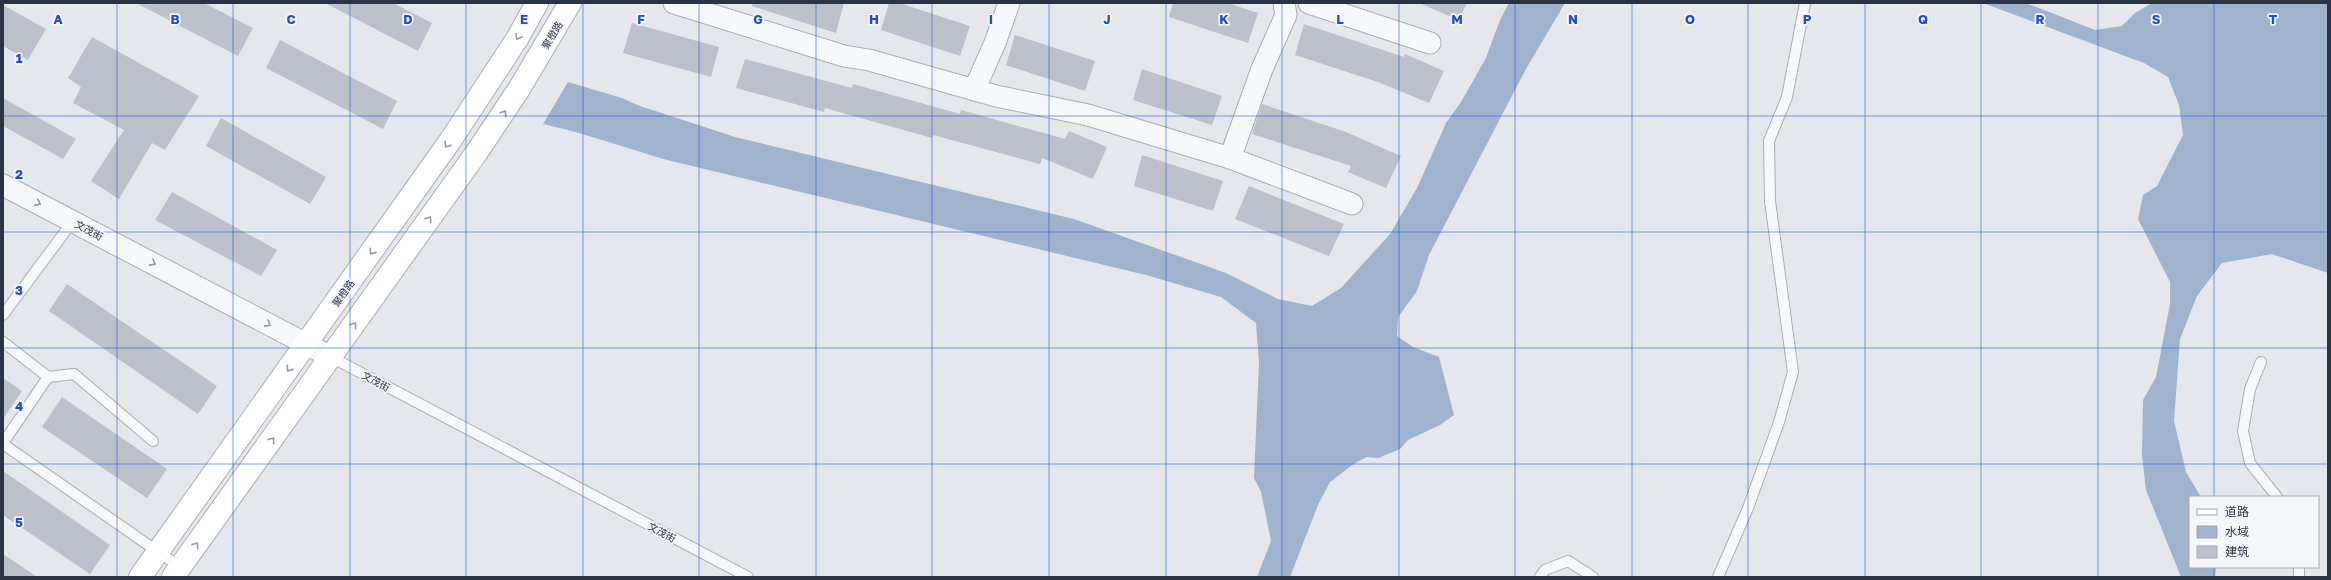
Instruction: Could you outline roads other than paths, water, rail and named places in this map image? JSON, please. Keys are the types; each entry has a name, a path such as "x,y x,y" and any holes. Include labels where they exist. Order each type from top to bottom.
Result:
{"street":[{"name":"聚橙路","path":"140,577 496,73 537,3"},
{"name":"聚橙路","path":"177,572 477,152 519,90 570,3"},
{"path":"674,3 844,56 869,60 974,90 1088,115 1230,158 1352,204"},
{"path":"974,90 995,43 1009,3"},
{"path":"1230,158 1262,69 1286,15 1284,3"},
{"path":"1309,3 1430,43"},
{"name":"文茂街","path":"3,185 331,357"}],"lane":[{"path":"1718,577 1748,508 1779,422 1793,372 1770,201 1769,142 1787,97 1805,3"},
{"path":"3,315 73,221"},
{"path":"3,342 48,377 74,374 153,441"},
{"name":"文茂街","path":"331,357 748,577"},
{"path":"2261,362 2250,389 2243,431 2250,463 2276,496"},
{"path":"48,377 3,444 158,551 177,572"},
{"path":"1540,577 1545,570 1568,561 1593,577"}],"water":[{"path":"1509,3 1565,3 1526,69 1429,255 1417,291 1398,317 1397,336 1413,347 1439,357 1454,415 1440,425 1408,440 1400,449 1378,458 1367,457 1355,463 1330,482 1318,505 1290,577 1257,577 1271,541 1261,492 1254,478 1259,362 1256,323 1221,297 1146,275 667,160 590,136 543,124 568,82 622,98 637,105 735,137 1074,219 1226,273 1278,299 1312,306 1341,288 1390,234 1417,188 1446,123 1461,102 1486,58 1500,20"},
{"path":"1983,3 2026,3 2095,30 2122,26 2135,13 2152,3 2328,3 2328,273 2272,254 2222,263 2197,296 2180,339 2174,421 2186,472 2200,496 2189,496 2189,568 2216,568 2215,577 2181,577 2146,490 2142,455 2143,400 2156,377 2170,304 2170,282 2138,219 2143,195 2157,186 2183,135 2179,105 2168,77 2144,63"}]}
